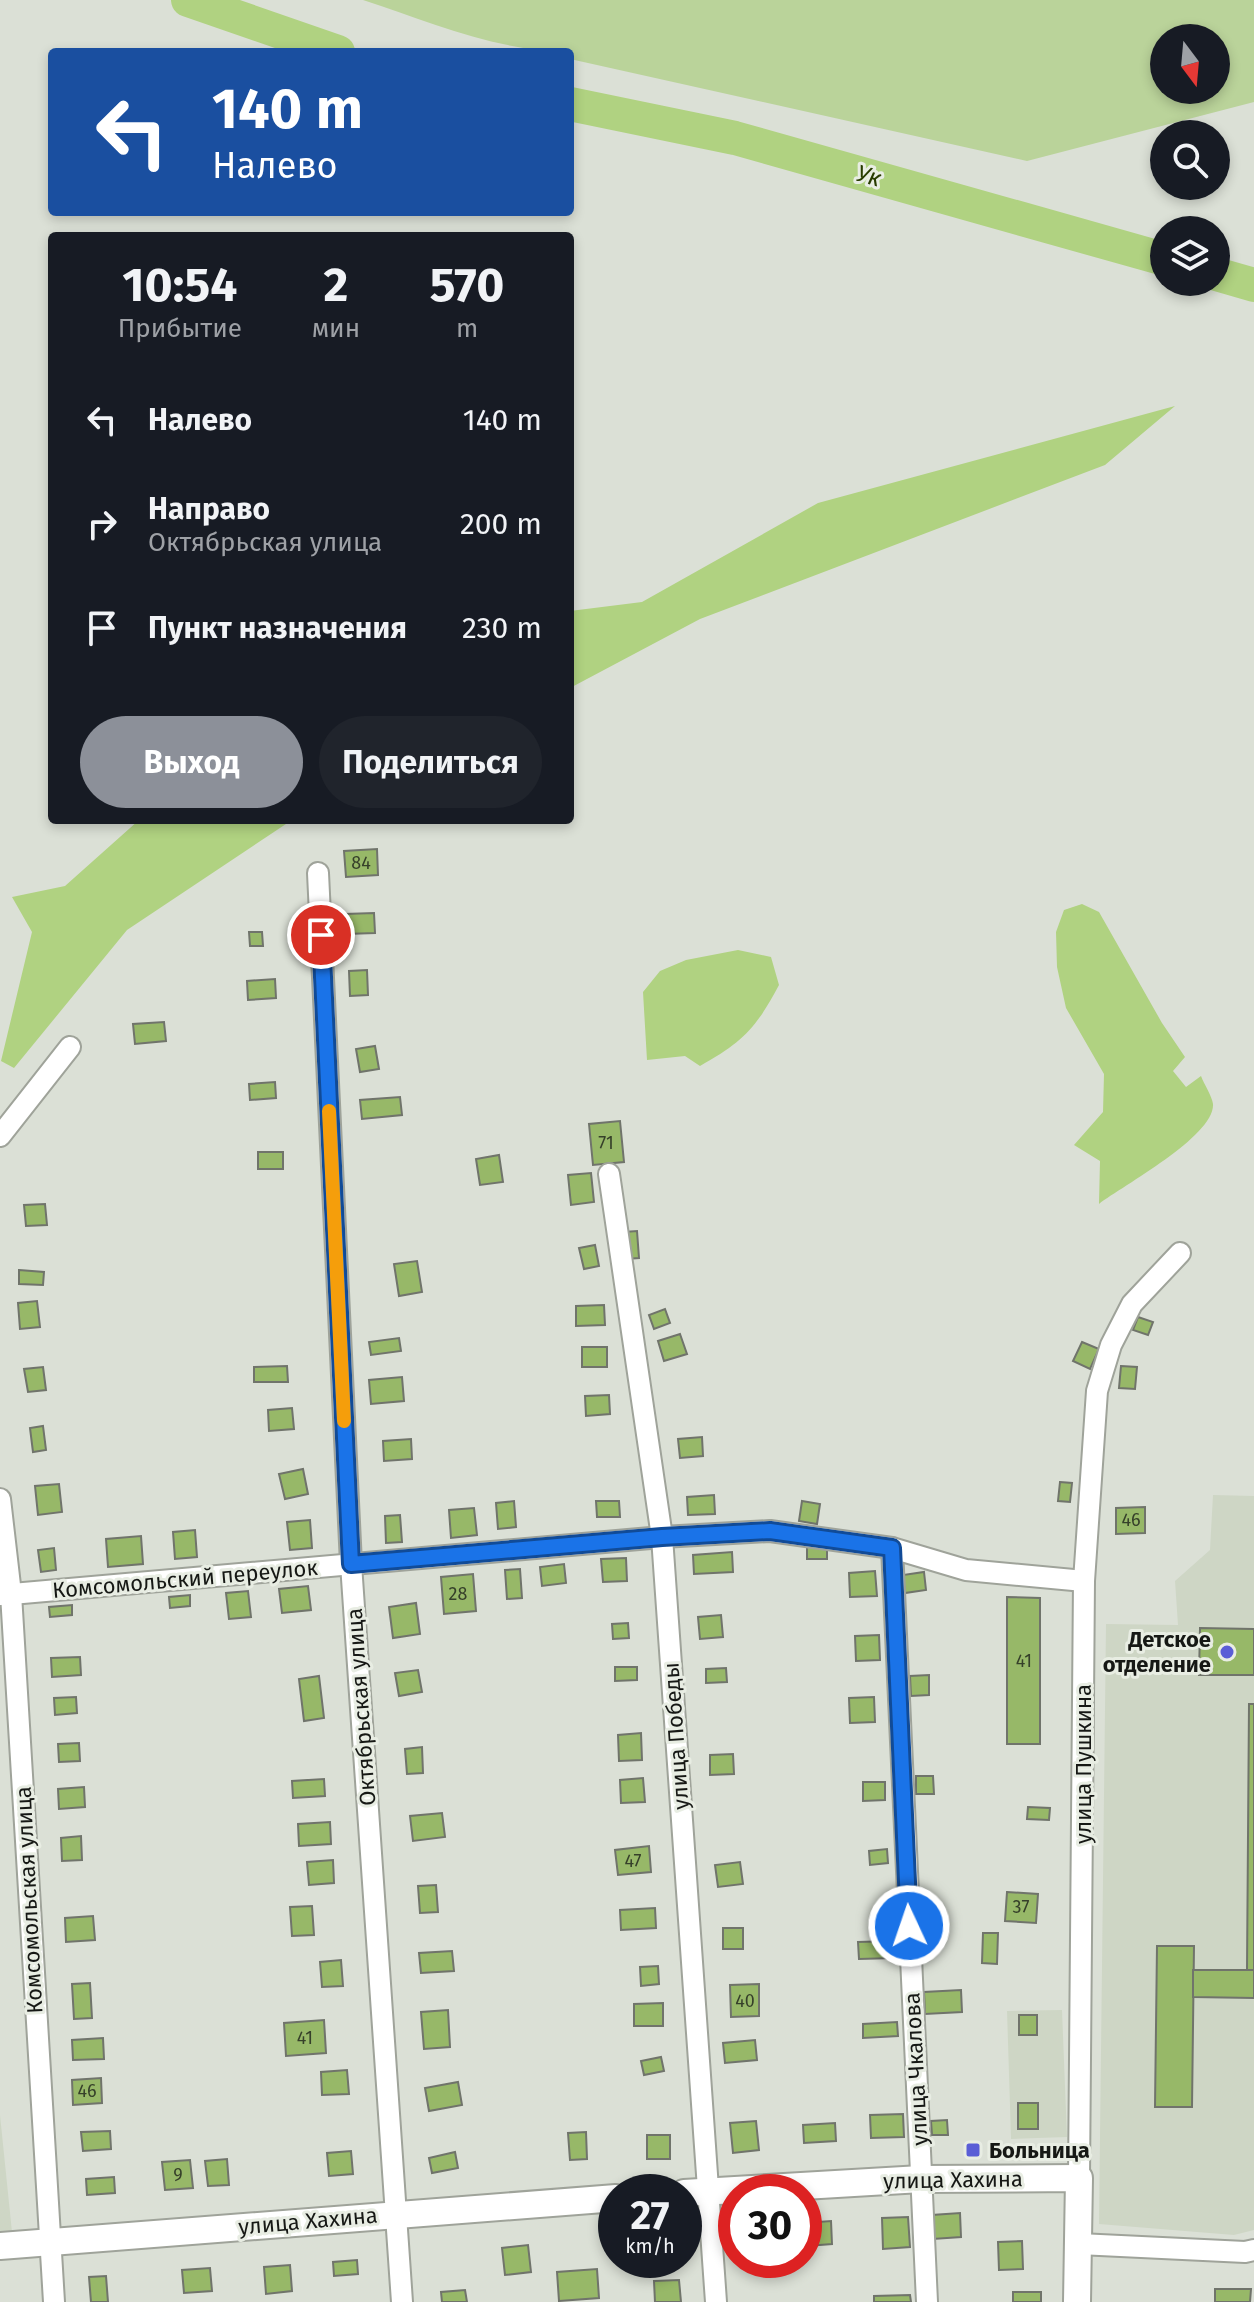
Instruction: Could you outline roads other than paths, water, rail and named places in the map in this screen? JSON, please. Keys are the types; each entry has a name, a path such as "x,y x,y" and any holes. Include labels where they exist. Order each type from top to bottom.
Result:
{"street":[{"name":"Октябрьская улица","path":"318,873 351,1564 402,2302"},
{"path":"0,1136 70,1047"},
{"name":"улица Победы","path":"609,1174 662,1537 695,2174"},
{"name":"улица Пушкина","path":"1077,2302 1084,1581 1097,1391 1107,1356 1132,1304 1180,1253"},
{"name":"Комсомольская улица","path":"0,1499 54,2302"},
{"name":"Комсомольский переулок","path":"5,1594 662,1537 770,1531 892,1548 966,1570 1084,1581"},
{"name":"улица Чкалова","path":"892,1548 927,2302"},
{"name":"улица Хахина","path":"702,2193 921,2179 1079,2178"},
{"name":"улица Хахина","path":"0,2246 598,2199"},
{"name":"улица Победы","path":"702,2226 716,2302"},
{"path":"1079,2244 1254,2250"}],"waterway":[{"name":"Ук","path":"188,0 326,48"},
{"name":"Ук","path":"574,105 735,138 1150,255"},
{"name":"Ук","path":"1230,278 1254,285"}],"place":[{"name":"Детское отделение","path":"1227,1652"},
{"name":"Больница","path":"973,2150"}]}
